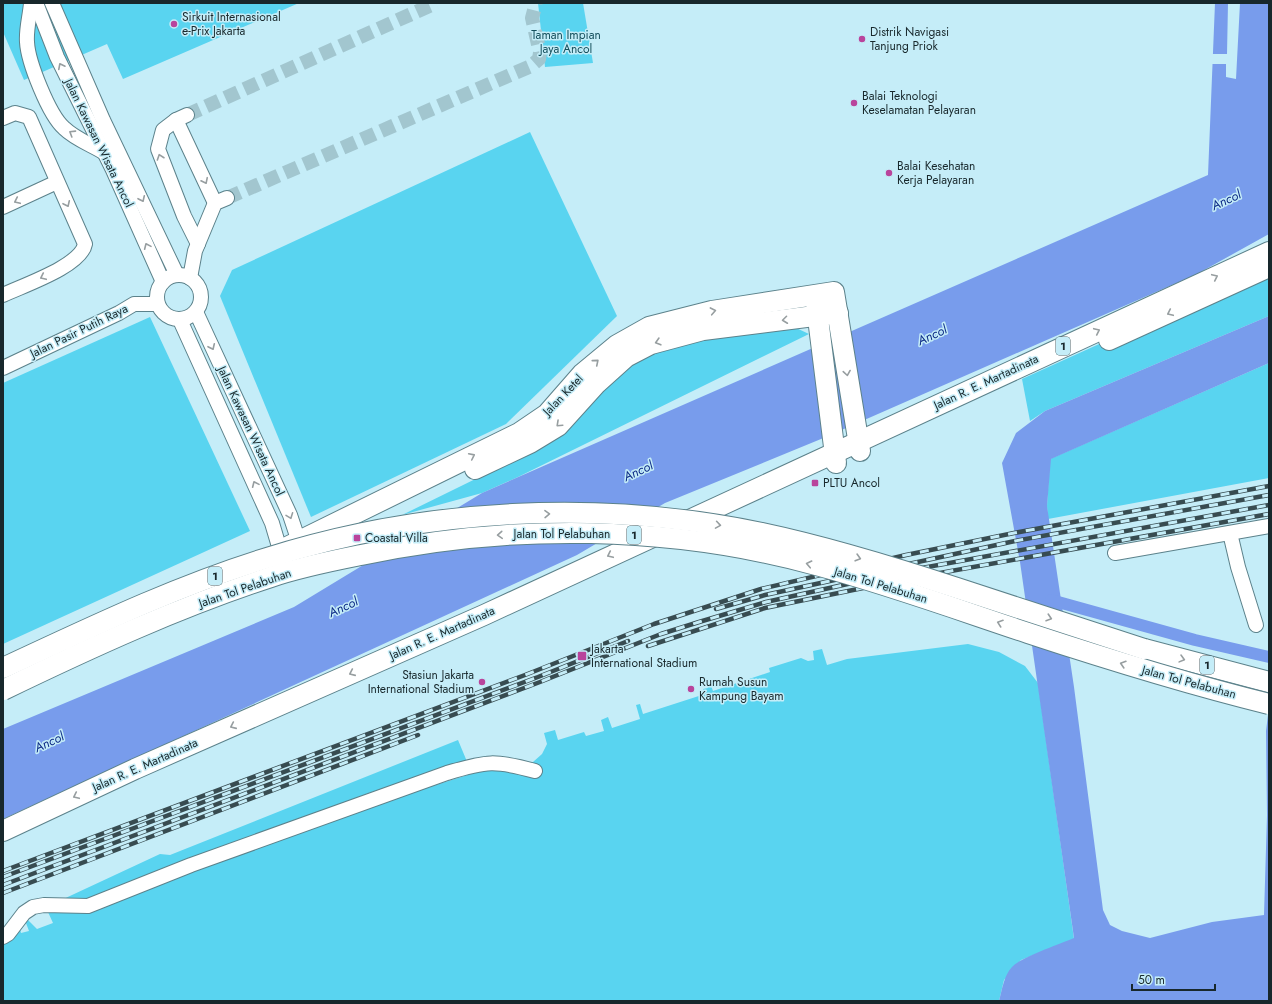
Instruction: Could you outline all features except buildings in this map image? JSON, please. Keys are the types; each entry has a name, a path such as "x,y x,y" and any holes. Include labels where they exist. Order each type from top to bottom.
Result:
{"highway":[{"name":"Jalan R. E. Martadinata","path":"3,831 135,769 477,618 835,451 1269,252"},
{"name":"Jalan R. E. Martadinata","path":"858,441 1135,329 1269,266"},
{"name":"Jalan Ketel","path":"283,554 530,443 558,426 596,384 626,357 677,328 712,311 834,292 858,441"},
{"path":"815,294 835,451"},
{"name":"Jalan Ketel","path":"677,328 703,330 838,313"},
{"name":"Jalan Tol Pelabuhan","path":"3,668 191,585 267,558 338,538 438,520 509,514 585,513 679,519 760,532 821,547 896,569 1144,649 1269,682"},
{"name":"Jalan Tol Pelabuhan","path":"3,690 173,613 274,576 333,560 401,546 462,538 519,533 599,533 657,537 724,546 817,565 915,594 1147,671 1269,704"},
{"path":"3,673 283,554"},
{"path":"3,694 114,643 283,554"}],"street":[{"path":"31,3 26,29 29,58 47,102 56,118 64,128 106,153"},
{"name":"Jalan Kawasan Wisata Ancol","path":"36,3 57,57 106,153 163,282"},
{"name":"Jalan Kawasan Wisata Ancol","path":"52,3 103,120 183,276"},
{"path":"3,118 15,113 29,117 85,244 84,250 77,258 65,266 3,295"},
{"path":"183,276 196,284 200,291 201,298 196,312 189,317 180,320 166,316 157,304 157,292 163,282 183,276 221,201 182,118 164,130 158,149 184,216 198,244"},
{"path":"3,207 57,182"},
{"name":"Jalan Pasir Putih Raya","path":"3,368 134,304 157,304"},
{"name":"Jalan Kawasan Wisata Ancol","path":"196,312 290,515 302,546"},
{"name":"Jalan Kawasan Wisata Ancol","path":"180,320 272,523 283,554"},
{"path":"1115,553 1269,526"},
{"path":"1230,533 1256,625"},
{"path":"3,937 8,934 24,913 33,907 44,905 88,906 191,866 447,773 489,763 508,764 535,771"}],"green space":[{"path":"3,3 299,3 123,79 107,44 24,80 3,32"},
{"name":"Taman Impian Jaya Ancol","path":"538,3 583,3 593,63 545,67"},
{"path":"530,132 617,316 506,424 311,517 220,296 232,270"},
{"path":"1269,267 1269,316 1045,411 1030,421 1022,379"},
{"path":"150,317 250,531 3,644 3,383"},
{"path":"792,326 809,334 518,477 482,493 402,515 549,443 600,389 634,360 694,340"},
{"path":"1269,363 1269,478 1048,519 1047,506 1050,459"},
{"path":"968,644 999,652 1025,666 1038,683 1074,939 1021,960 1004,980 999,1001 3,1001 3,939 19,925 21,933 29,931 26,923 21,924 27,919 37,929 53,923 48,912 74,910 397,797 487,769 533,762 542,754 547,744 544,733 555,730 558,740 584,732 586,736 604,731 601,720 608,717 612,728 640,719 636,705 640,704 643,714 705,694 703,689 708,688 706,681 709,680 713,691 770,672 769,668 801,658 808,661 814,660 813,651 822,649 827,665 847,659"},
{"path":"458,740 468,764 394,788 390,786 366,794 356,802 89,904 57,902 160,854 170,855"}],"water":[{"name":"Ancol","path":"1215,3 1269,3 1269,234 1197,274 821,439 665,503 577,555 3,819 3,729 294,607 482,493 1208,175"},
{"path":"1269,316 1269,363 1051,459 1047,506 1074,687 1103,910 1110,925 1122,931 1150,938 1212,922 1264,915 1267,815 1266,731 1269,707 1269,1001 999,1001 1005,978 1012,967 1032,955 1074,938 1020,562 1002,463 1016,433 1045,411"}],"pier":[{"path":"1228,3 1240,3 1236,79 1226,77 1226,64 1211,64 1211,54 1227,54"}],"waterway":[{"path":"1051,600 1195,640 1269,657"}],"tunnel":[{"path":"187,115 436,3"},
{"path":"227,198 531,66 539,59 540,53 532,18 536,3"}],"railway":[{"path":"3,871 525,675 654,624 761,589 906,555 1014,533 1269,486"},
{"path":"716,609 765,595 1015,541 1269,495"},
{"path":"3,885 540,682 661,634 699,622 766,602 911,570 1269,505"},
{"path":"648,646 765,608 912,578 1269,514"},
{"path":"3,877 538,677 628,641"},
{"path":"3,893 418,735"}],"place":[{"name":"Sirkuit Internasional e-Prix Jakarta","path":"174,24"},
{"name":"Distrik Navigasi Tanjung Priok","path":"862,39"},
{"name":"Balai Teknologi Keselamatan Pelayaran","path":"854,103"},
{"name":"Balai Kesehatan Kerja Pelayaran","path":"889,173"},
{"name":"PLTU Ancol","path":"815,483"},
{"name":"Coastal Villa","path":"357,538"},
{"name":"Jakarta International Stadium","path":"582,656"},
{"name":"Stasiun Jakarta International Stadium","path":"482,682"},
{"name":"Rumah Susun Kampung Bayam","path":"691,689"}]}
